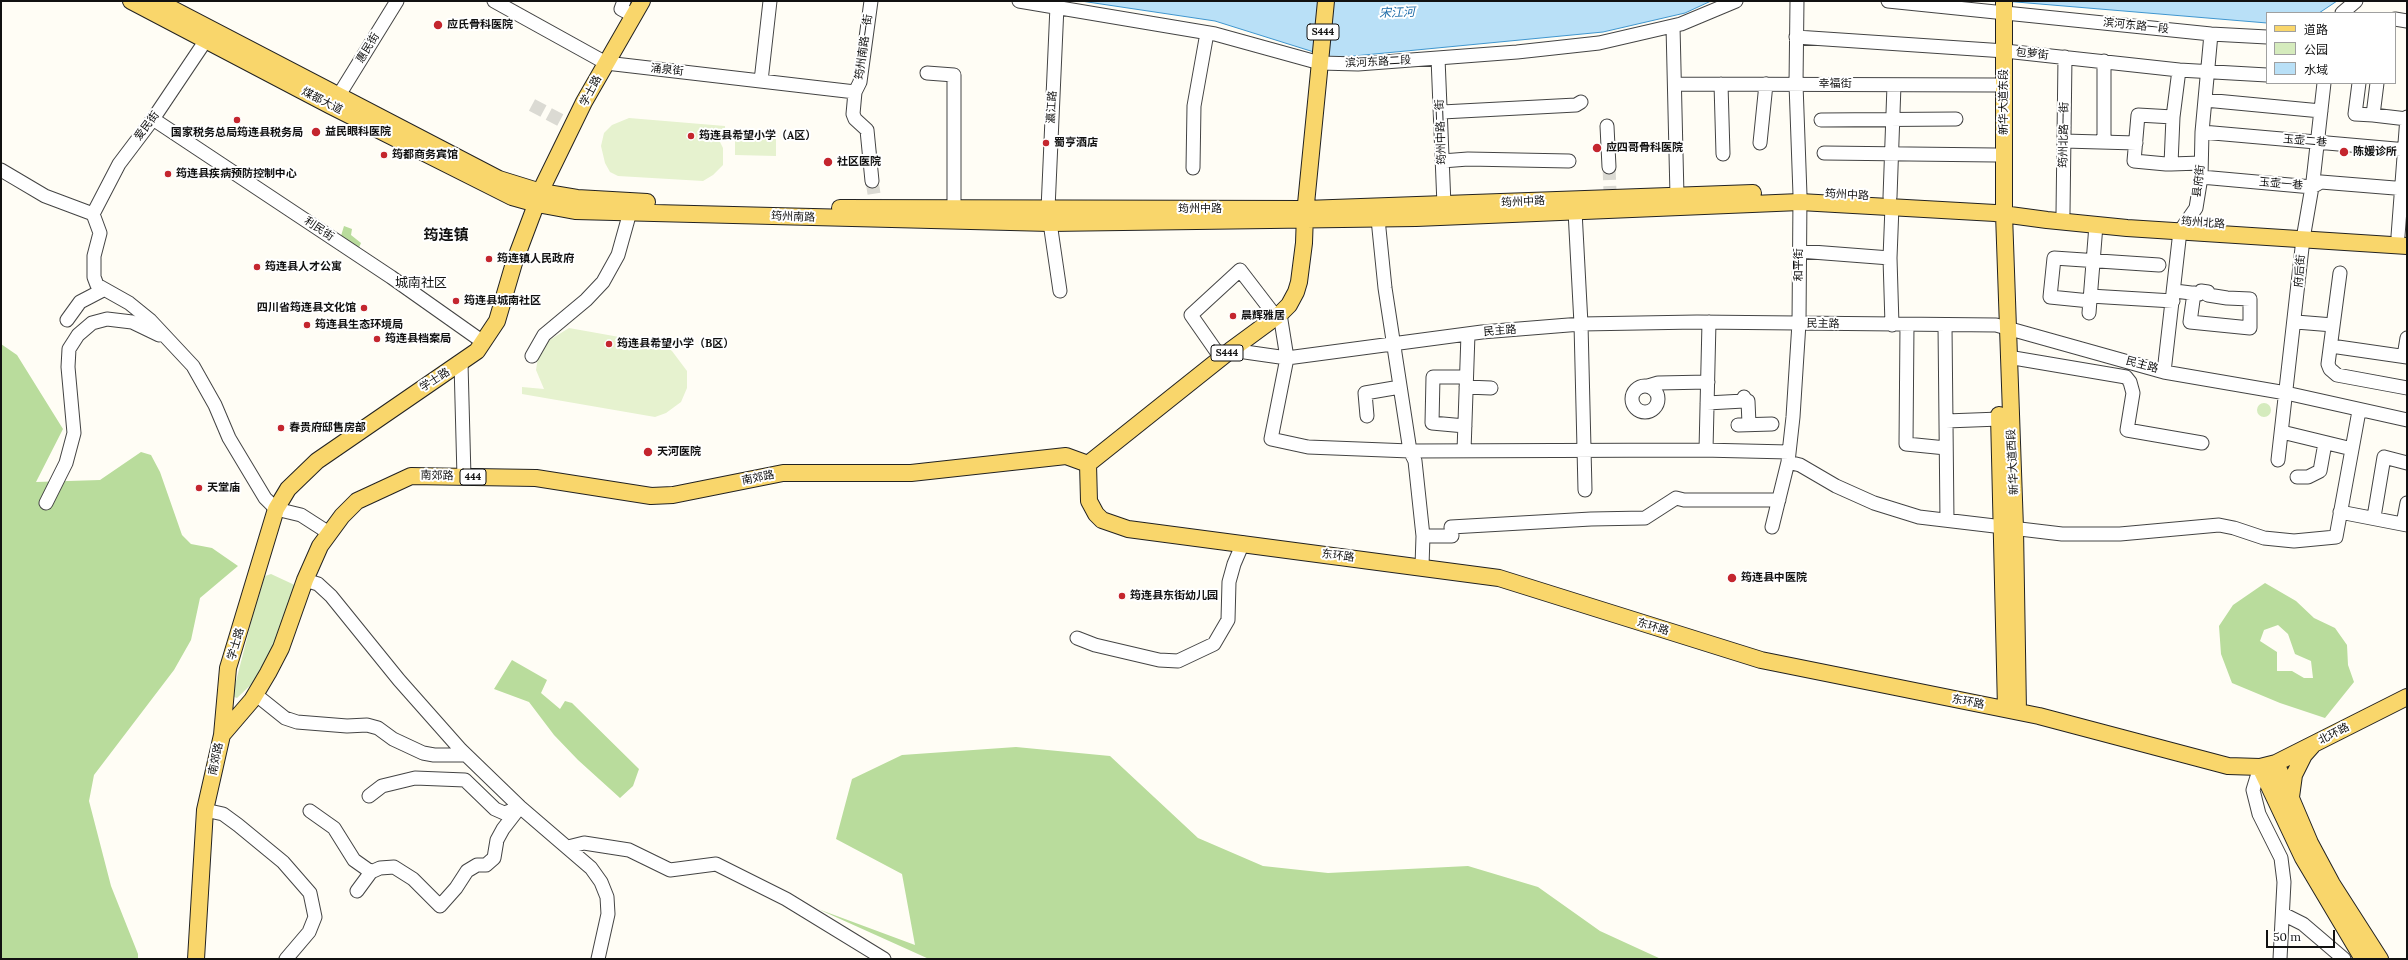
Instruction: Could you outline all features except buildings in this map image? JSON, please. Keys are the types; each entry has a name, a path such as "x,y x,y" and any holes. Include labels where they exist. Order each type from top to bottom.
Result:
{"main road":[{"name":"煤都大道","path":"131,1 339,95 539,198"},
{"name":"煤都大道","path":"157,1 209,35 331,106 510,196 539,198"},
{"name":"学士路","path":"222,735 228,668 276,509 288,488 316,461 477,352 497,321 514,263 568,125 642,1"},
{"name":"S444","path":"1088,464 1226,354 1280,314 1289,305 1299,282 1326,1"},
{"name":"新华大道东段","path":"1999,208 2000,6"},
{"name":"新华大道东段","path":"1999,208 1995,155 1996,85 2000,50"},
{"name":"筠州中路","path":"1049,216 1305,214 1610,195 1800,197 1999,208"},
{"name":"筠州中路","path":"1305,214 1378,219 1575,211 1800,197"},
{"name":"筠州南路","path":"539,198 577,198 707,206 876,204 1049,216"},
{"name":"筠州南路","path":"539,198 575,211 1049,216"},
{"name":"筠州北路","path":"1999,208 2063,213 2183,227"},
{"name":"筠州北路","path":"1999,208 2096,225 2183,227 2404,240"},
{"name":"新华大道西段","path":"1999,208 2001,327 2000,419 2009,528"},
{"name":"新华大道西段","path":"2001,327 2008,357 2012,710"},
{"name":"南郊路","path":"196,959 205,810 222,735 255,694 280,648 305,580 320,546 329,533 357,501 411,476 536,478 651,496 673,495 784,473 911,473 1066,456 1088,464"},
{"name":"东环路","path":"1088,464 1089,501 1096,514 1102,520 1128,529 1422,566 1499,578 1761,660 2012,710 2228,766 2268,765"},
{"name":"北环路","path":"2268,765 2315,744 2407,697"},
{"path":"2291,799 2294,775 2304,755 2315,744"},
{"path":"2268,765 2291,799 2310,843 2332,884 2380,959"},
{"path":"2268,765 2303,858 2364,959"}],"street":[{"name":"惠民街","path":"339,95 397,1"},
{"name":"涌泉街","path":"494,1 606,63 855,92"},
{"path":"624,1 621,9 634,16"},
{"path":"761,81 770,1"},
{"name":"筠州南路一街","path":"871,1 860,82 855,92 853,114 856,119 868,130 872,181"},
{"name":"滨河东路二段","path":"1019,1 1057,6 1207,33 1320,63 1358,64 1599,43 1673,26 1736,1"},
{"name":"和平街","path":"1772,527 1788,457 1793,417 1799,323 1800,197 1796,84 1797,1"},
{"path":"1888,1 2000,6"},
{"path":"2343,12 2356,1"},
{"name":"瀛江路","path":"1057,6 1049,216 1060,291"},
{"name":"滨河东路一段","path":"2000,6 2211,34 2266,37"},
{"path":"2396,19 2407,21"},
{"path":"1673,26 1677,196"},
{"path":"1192,168 1194,106 1207,33"},
{"name":"县府街","path":"2164,372 2183,227 2196,208 2201,177 2202,132 2211,34"},
{"name":"爱民街","path":"93,214 119,164 153,119 209,35"},
{"name":"包萝街","path":"1796,37 2000,50 2179,70 2266,75"},
{"name":"筠州北路一街","path":"2063,213 2065,57"},
{"name":"筠州中路二街","path":"1438,58 1442,112 1444,205"},
{"path":"2104,61 2104,142"},
{"path":"2171,164 2173,117 2179,70"},
{"path":"927,73 954,75 954,209"},
{"name":"幸福街","path":"1675,84 1996,85"},
{"path":"1721,84 1723,154"},
{"path":"1760,143 1766,84"},
{"name":"府后街","path":"2278,460 2296,322 2304,234 2312,187 2324,84"},
{"path":"2359,84 2355,114 2407,118 2404,189 2404,240"},
{"path":"2373,115 2377,84"},
{"path":"1892,325 1890,258 1894,85"},
{"path":"2205,100 2321,111"},
{"path":"1442,112 1576,105 1581,102"},
{"path":"2173,117 2138,115 2134,161 2171,164 2201,163"},
{"name":"利民街","path":"153,119 391,277 483,342"},
{"path":"1821,120 1956,119"},
{"path":"1607,126 1609,167"},
{"name":"玉壶二巷","path":"2202,132 2405,150"},
{"path":"2064,142 2136,143"},
{"path":"1824,154 1995,155"},
{"path":"1442,161 1468,159 1569,161"},
{"path":"1,170 45,196 93,214 100,233 94,256 94,277 97,285 103,290 129,303 168,339 193,366 205,385 229,438 263,496 276,509 301,515 329,533"},
{"name":"玉壶一巷","path":"2201,177 2312,187 2321,182 2404,189"},
{"path":"1575,211 1581,324 1585,490"},
{"path":"532,356 544,335 586,300 603,282 618,255 630,212"},
{"path":"1378,219 1393,344 1410,451 1415,461 1423,536 1422,566"},
{"path":"2089,303 2096,225"},
{"path":"1799,251 1890,258"},
{"path":"2159,265 2054,258 2050,297 2089,303 2194,293 2199,294 2201,291 2227,298 2250,299 2250,328 2190,322 2194,293"},
{"path":"1226,354 1191,314 1240,270 1273,313 1280,314 1287,358 1271,439 1308,447 1410,451 1706,450 1788,457 1836,486 1874,504 1919,517 2062,534 2120,534 2219,526 2234,528 2264,538 2294,542 2336,537 2359,410"},
{"path":"2340,273 2328,364 2334,374 2407,388"},
{"path":"67,320 80,302 103,290"},
{"path":"46,503 66,463 74,433 68,367 69,349 78,335 92,323 107,318 121,319 132,322 168,339"},
{"path":"1706,450 1709,322"},
{"name":"民主路","path":"1226,354 1287,358 1468,334 1581,324 1709,322 2001,327 2164,372 2286,393 2407,420"},
{"path":"2296,322 2334,325"},
{"path":"1907,325 1906,444 1946,448"},
{"path":"1945,326 1947,520"},
{"path":"1464,451 1468,334"},
{"path":"2331,346 2406,357 2407,338"},
{"path":"2008,357 2126,378 2130,382 2133,393 2127,430 2202,443"},
{"path":"461,363 464,477"},
{"path":"1465,426 1432,423 1433,377 1466,382 1491,388"},
{"path":"1648,386 1658,383 1708,382"},
{"path":"1367,416 1365,393 1400,387"},
{"path":"1707,403 1744,399 1748,401 1744,424 1772,424"},
{"path":"1946,422 2000,419"},
{"path":"2282,432 2352,449"},
{"path":"2297,477 2308,477 2320,471 2325,443"},
{"path":"2374,517 2384,457 2407,463"},
{"path":"1423,536 1452,536 1451,527 1586,519 1645,518 1676,498 1684,500 1779,500"},
{"path":"2340,512 2374,517 2405,524 2407,503"},
{"path":"1077,638 1095,645 1152,658 1178,661 1214,644 1228,620 1229,582 1234,564 1243,543"},
{"path":"305,580 318,584 331,596 400,680 466,755 520,807 591,868 601,882 607,897 608,914 598,959"},
{"path":"255,694 285,718 297,722 347,726 367,725 378,728 393,739 434,756 466,755"},
{"path":"2268,765 2253,790 2259,814 2281,858 2284,882 2280,959"},
{"path":"369,796 382,786 415,778 465,780 495,809 504,813 520,807"},
{"path":"357,891 371,872 380,868 394,867 413,879 440,906 456,888 467,871 476,865 486,865 494,858 497,840 502,829 520,807"},
{"path":"205,810 223,814 238,825 283,862 310,893 315,917 309,932 286,959"},
{"path":"310,811 334,828 354,860 371,872"},
{"path":"568,848 584,842 630,850 670,870 716,864 786,899 884,959"},
{"path":"2283,914 2303,924 2344,959"}],"green space":[{"path":"629,118 725,126 725,133 715,132 723,148 723,165 713,175 703,181 618,176 610,172 605,163 601,146 604,133 612,125"},
{"path":"735,131 776,132 776,156 735,155"},
{"path":"344,226 352,229 351,235 361,243 358,250 340,239"},
{"path":"569,328 664,345 672,351 687,371 687,388 681,402 666,413 655,417 522,394 522,387 544,389 536,370 538,357 548,341"},
{"path":"1,344 17,355 63,429 36,482 100,480 141,452 151,455 160,472 182,535 191,544 212,548 238,566 200,598 191,640 174,670 94,775 89,801 111,886 138,954 138,959 1,959"},
{"path":"2261,403 2267,403 2271,407 2271,413 2267,417 2261,417 2257,413 2257,407"},
{"path":"271,574 299,587 260,676 237,698 234,697 234,689 253,615 265,576"},
{"path":"2265,583 2296,601 2314,618 2335,628 2347,645 2348,665 2354,682 2325,718 2280,703 2232,683 2221,654 2219,626 2233,605","holes":["2278,625 2288,634 2295,654 2311,661 2313,678 2304,678 2292,671 2277,671 2277,652 2260,641 2264,630"]},
{"path":"512,660 547,680 541,693 560,709 565,701 572,703 639,769 633,786 620,798 578,760 554,735 529,702 494,689"},
{"path":"1016,747 1110,756 1198,838 1263,866 1328,873 1468,866 1538,887 1600,931 1661,959 929,959 818,909 915,945 902,874 836,839 852,779 902,755"}],"water":[{"name":"宋江河","path":"1081,1 1711,1 1685,13 1603,32 1333,58 1215,21"},
{"path":"2004,1 2337,1 2320,12 2266,12 2266,23"}],"tunnel":[{"path":"532,105 564,122"},
{"path":"1609,167 1610,191"},
{"path":"872,181 875,200"}],"place":[{"name":"应氏骨科医院","path":"438,25"},
{"name":"国家税务总局筠连县税务局","path":"237,120"},
{"name":"益民眼科医院","path":"316,132"},
{"name":"筠连县希望小学（A区）","path":"691,136"},
{"name":"蜀亨酒店","path":"1046,143"},
{"name":"应四哥骨科医院","path":"1597,148"},
{"name":"陈媛诊所","path":"2344,152"},
{"name":"筠都商务宾馆","path":"384,155"},
{"name":"社区医院","path":"828,162"},
{"name":"筠连县疾病预防控制中心","path":"168,174"},
{"name":"筠连镇人民政府","path":"489,259"},
{"name":"筠连县人才公寓","path":"257,267"},
{"name":"筠连县城南社区","path":"456,301"},
{"name":"四川省筠连县文化馆","path":"364,308"},
{"name":"晨辉雅居","path":"1233,316"},
{"name":"筠连县生态环境局","path":"307,325"},
{"name":"筠连县档案局","path":"377,339"},
{"name":"筠连县希望小学（B区）","path":"609,344"},
{"name":"春贵府邸售房部","path":"281,428"},
{"name":"天河医院","path":"648,452"},
{"name":"天堂庙","path":"199,488"},
{"name":"筠连县中医院","path":"1732,578"},
{"name":"筠连县东街幼儿园","path":"1122,596"}],"district":[{"name":"筠连镇","path":"446,236"},
{"name":"城南社区","path":"421,283"}]}
